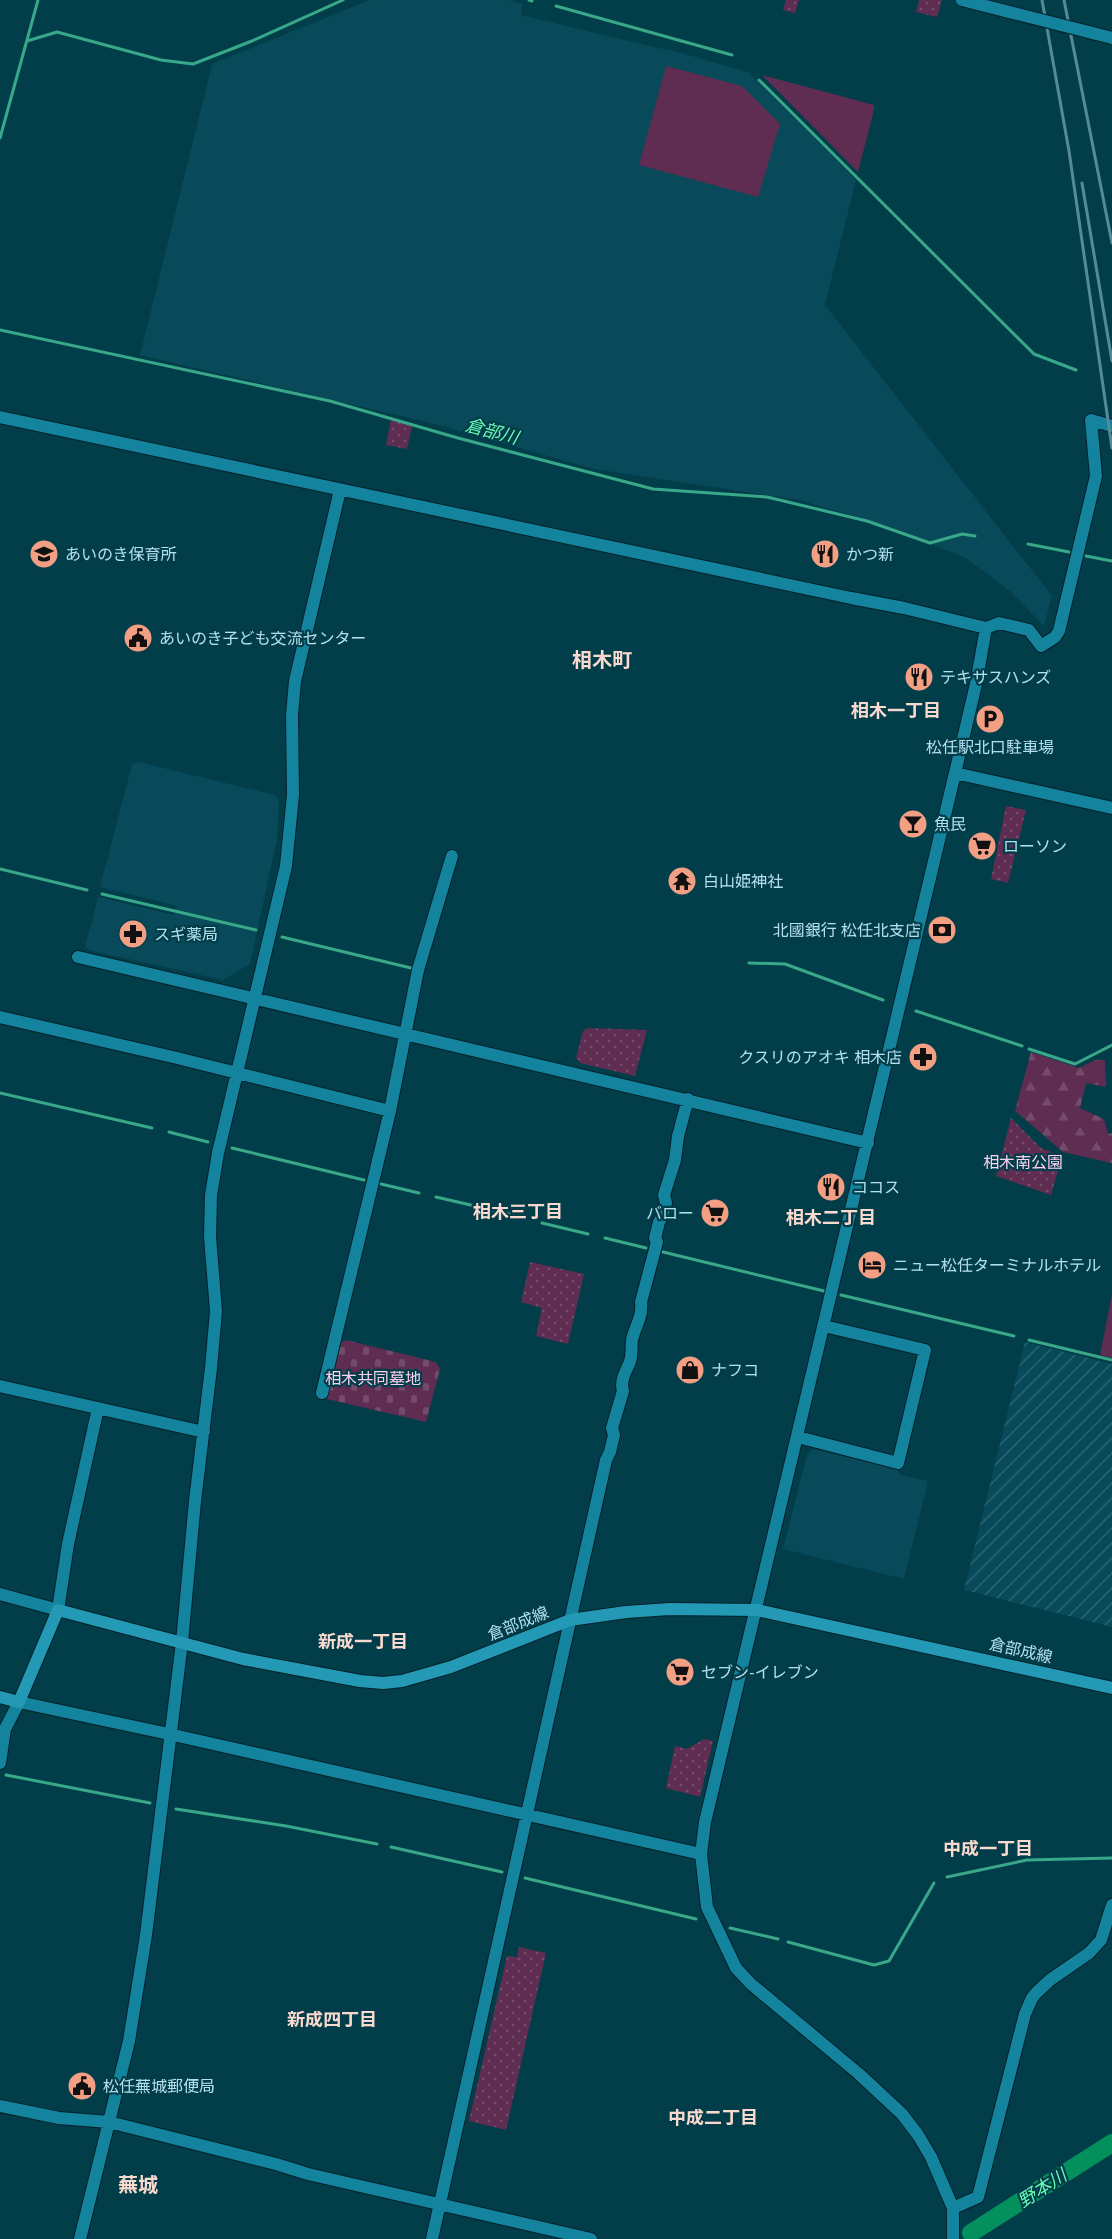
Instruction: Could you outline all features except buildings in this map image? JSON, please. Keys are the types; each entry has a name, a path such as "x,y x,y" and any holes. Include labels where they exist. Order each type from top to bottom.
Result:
{"main road":[{"name":"倉部成線","path":"58,1610 243,1659 360,1681 383,1683 402,1682 451,1667 570,1620 626,1612 670,1609 757,1610 1112,1688"},
{"path":"0,1697 19,1702 58,1610"}],"street":[{"path":"962,0 1112,38"},
{"path":"0,417 904,608 986,628 999,623 1029,630 1041,646 1055,637 1059,631 1096,476 1091,420 1112,426"},
{"path":"80,2239 129,2041 146,1935 182,1642 216,1311 210,1237 211,1195 218,1153 286,866 291,829 295,681 340,490"},
{"path":"953,2239 953,2208 931,2157 902,2114 859,2074 751,1984 736,1968 707,1907 701,1854 705,1822 868,1143 907,969 976,684 986,628"},
{"path":"955,773 1112,808"},
{"path":"322,1393 390,1111 418,970 452,856"},
{"path":"78,957 868,1143"},
{"path":"0,1017 390,1111"},
{"path":"432,2239 606,1460 614,1435 612,1428 623,1391 625,1369 629,1365 632,1341 642,1309 641,1302 657,1242 654,1238 666,1203 664,1196 675,1161 678,1136 688,1099"},
{"path":"798,1437 898,1463 925,1350 824,1326"},
{"path":"0,1386 204,1432"},
{"path":"0,1594 58,1610 68,1544 98,1408"},
{"path":"0,1763 5,1729 19,1702 701,1854"},
{"path":"953,2208 978,2197 1019,2037 1032,1998 1050,1980 1089,1953 1101,1941 1112,1905"},
{"path":"0,2106 59,2118 109,2122 439,2206 591,2239"}],"shaded area":[{"path":"370,0 509,0 523,4 521,15 671,50 748,72 856,180 825,305 1052,596 1044,626 1011,592 964,557 865,519 799,500 594,469 431,423 140,355 212,64"},
{"path":"139,762 275,795 279,800 277,839 250,964 223,980 88,950 85,947 98,897 174,915 177,906 100,887 132,764"},
{"path":"1025,1342 1112,1364 1112,1627 964,1590"},
{"path":"813,1449 897,1469 901,1475 928,1481 904,1579 783,1549 807,1455"}],"green space":[{"path":"786,0 799,0 795,13 783,10"},
{"path":"919,0 942,0 937,17 916,12"},
{"path":"666,66 742,86 780,124 758,197 639,165"},
{"path":"762,75 874,105 858,172"},
{"path":"391,419 412,426 407,449 386,445"},
{"path":"1006,806 1026,810 1008,883 991,879"},
{"path":"588,1028 647,1030 635,1076 580,1063 576,1058 583,1031"},
{"path":"1031,1052 1079,1068 1095,1060 1105,1060 1106,1087 1086,1083 1080,1108 1104,1119 1108,1134 1112,1133 1112,1163 1063,1152 1015,1111"},
{"name":"相木南公園","path":"1011,1118 1041,1148 1062,1156 1051,1195 996,1176"},
{"path":"530,1262 584,1274 568,1344 536,1336 542,1308 521,1302"},
{"path":"1112,1294 1112,1358 1100,1355"},
{"name":"相木共同墓地","path":"346,1340 436,1362 440,1369 426,1422 327,1399 341,1343"},
{"path":"704,1739 713,1741 700,1797 666,1788 675,1746 687,1749"},
{"path":"519,1947 546,1953 506,2130 469,2121 507,1956 517,1957"}],"waterway":[{"path":"0,138 38,0"},
{"path":"27,41 57,32 161,60 193,64 252,41 343,0"},
{"path":"556,6 732,55"},
{"path":"759,80 1034,354 1076,370"},
{"name":"倉部川","path":"0,330 330,401 458,438 653,489 767,497 867,521 930,543 962,534 975,536"},
{"path":"1028,544 1069,552"},
{"name":"倉部川","path":"1086,556 1112,561"},
{"path":"0,869 87,890"},
{"path":"102,894 256,930"},
{"path":"282,937 411,968"},
{"path":"749,963 785,964 883,1000"},
{"path":"916,1011 1022,1046"},
{"path":"1029,1049 1075,1064 1112,1045"},
{"path":"0,1093 152,1128"},
{"path":"169,1132 208,1142"},
{"path":"232,1148 364,1180"},
{"path":"381,1184 419,1193"},
{"path":"436,1197 475,1206"},
{"path":"492,1210 525,1218"},
{"path":"542,1223 588,1234"},
{"path":"605,1238 646,1248"},
{"path":"663,1252 824,1291"},
{"path":"841,1295 1014,1336"},
{"path":"1029,1340 1112,1360"},
{"path":"6,1775 150,1803"},
{"path":"176,1809 286,1826 377,1844"},
{"path":"391,1847 502,1872"},
{"path":"947,1877 1027,1860 1112,1858"},
{"path":"525,1878 696,1919"},
{"path":"788,1942 874,1965 889,1961 934,1883"},
{"path":"730,1928 778,1939"},
{"name":"野本川","path":"971,2233 1112,2143"}],"railway":[{"path":"1042,0 1069,151 1112,448"},
{"path":"1064,0 1112,243"},
{"path":"1082,183 1112,361"}],"place":[{"name":"あいのき保育所","path":"44,554"},
{"name":"かつ新","path":"825,554"},
{"name":"あいのき子ども交流センター","path":"138,638"},
{"name":"テキサスハンズ","path":"919,677"},
{"name":"松任駅北口駐車場","path":"990,719"},
{"name":"魚民","path":"913,824"},
{"name":"ローソン","path":"982,846"},
{"name":"白山姫神社","path":"682,881"},
{"name":"北國銀行 松任北支店","path":"942,930"},
{"name":"スギ薬局","path":"133,934"},
{"name":"クスリのアオキ 相木店","path":"923,1057"},
{"name":"ココス","path":"831,1187"},
{"name":"バロー","path":"715,1213"},
{"name":"ニュー松任ターミナルホテル","path":"872,1265"},
{"name":"ナフコ","path":"690,1370"},
{"name":"セブン-イレブン","path":"680,1672"},
{"name":"松任蕪城郵便局","path":"82,2086"}],"district":[{"name":"相木町","path":"602,660"},
{"name":"相木一丁目","path":"896,710"},
{"name":"相木三丁目","path":"518,1211"},
{"name":"相木二丁目","path":"831,1217"},
{"name":"新成一丁目","path":"363,1641"},
{"name":"中成一丁目","path":"988,1848"},
{"name":"新成四丁目","path":"332,2019"},
{"name":"中成二丁目","path":"713,2117"},
{"name":"蕪城","path":"138,2185"}]}
